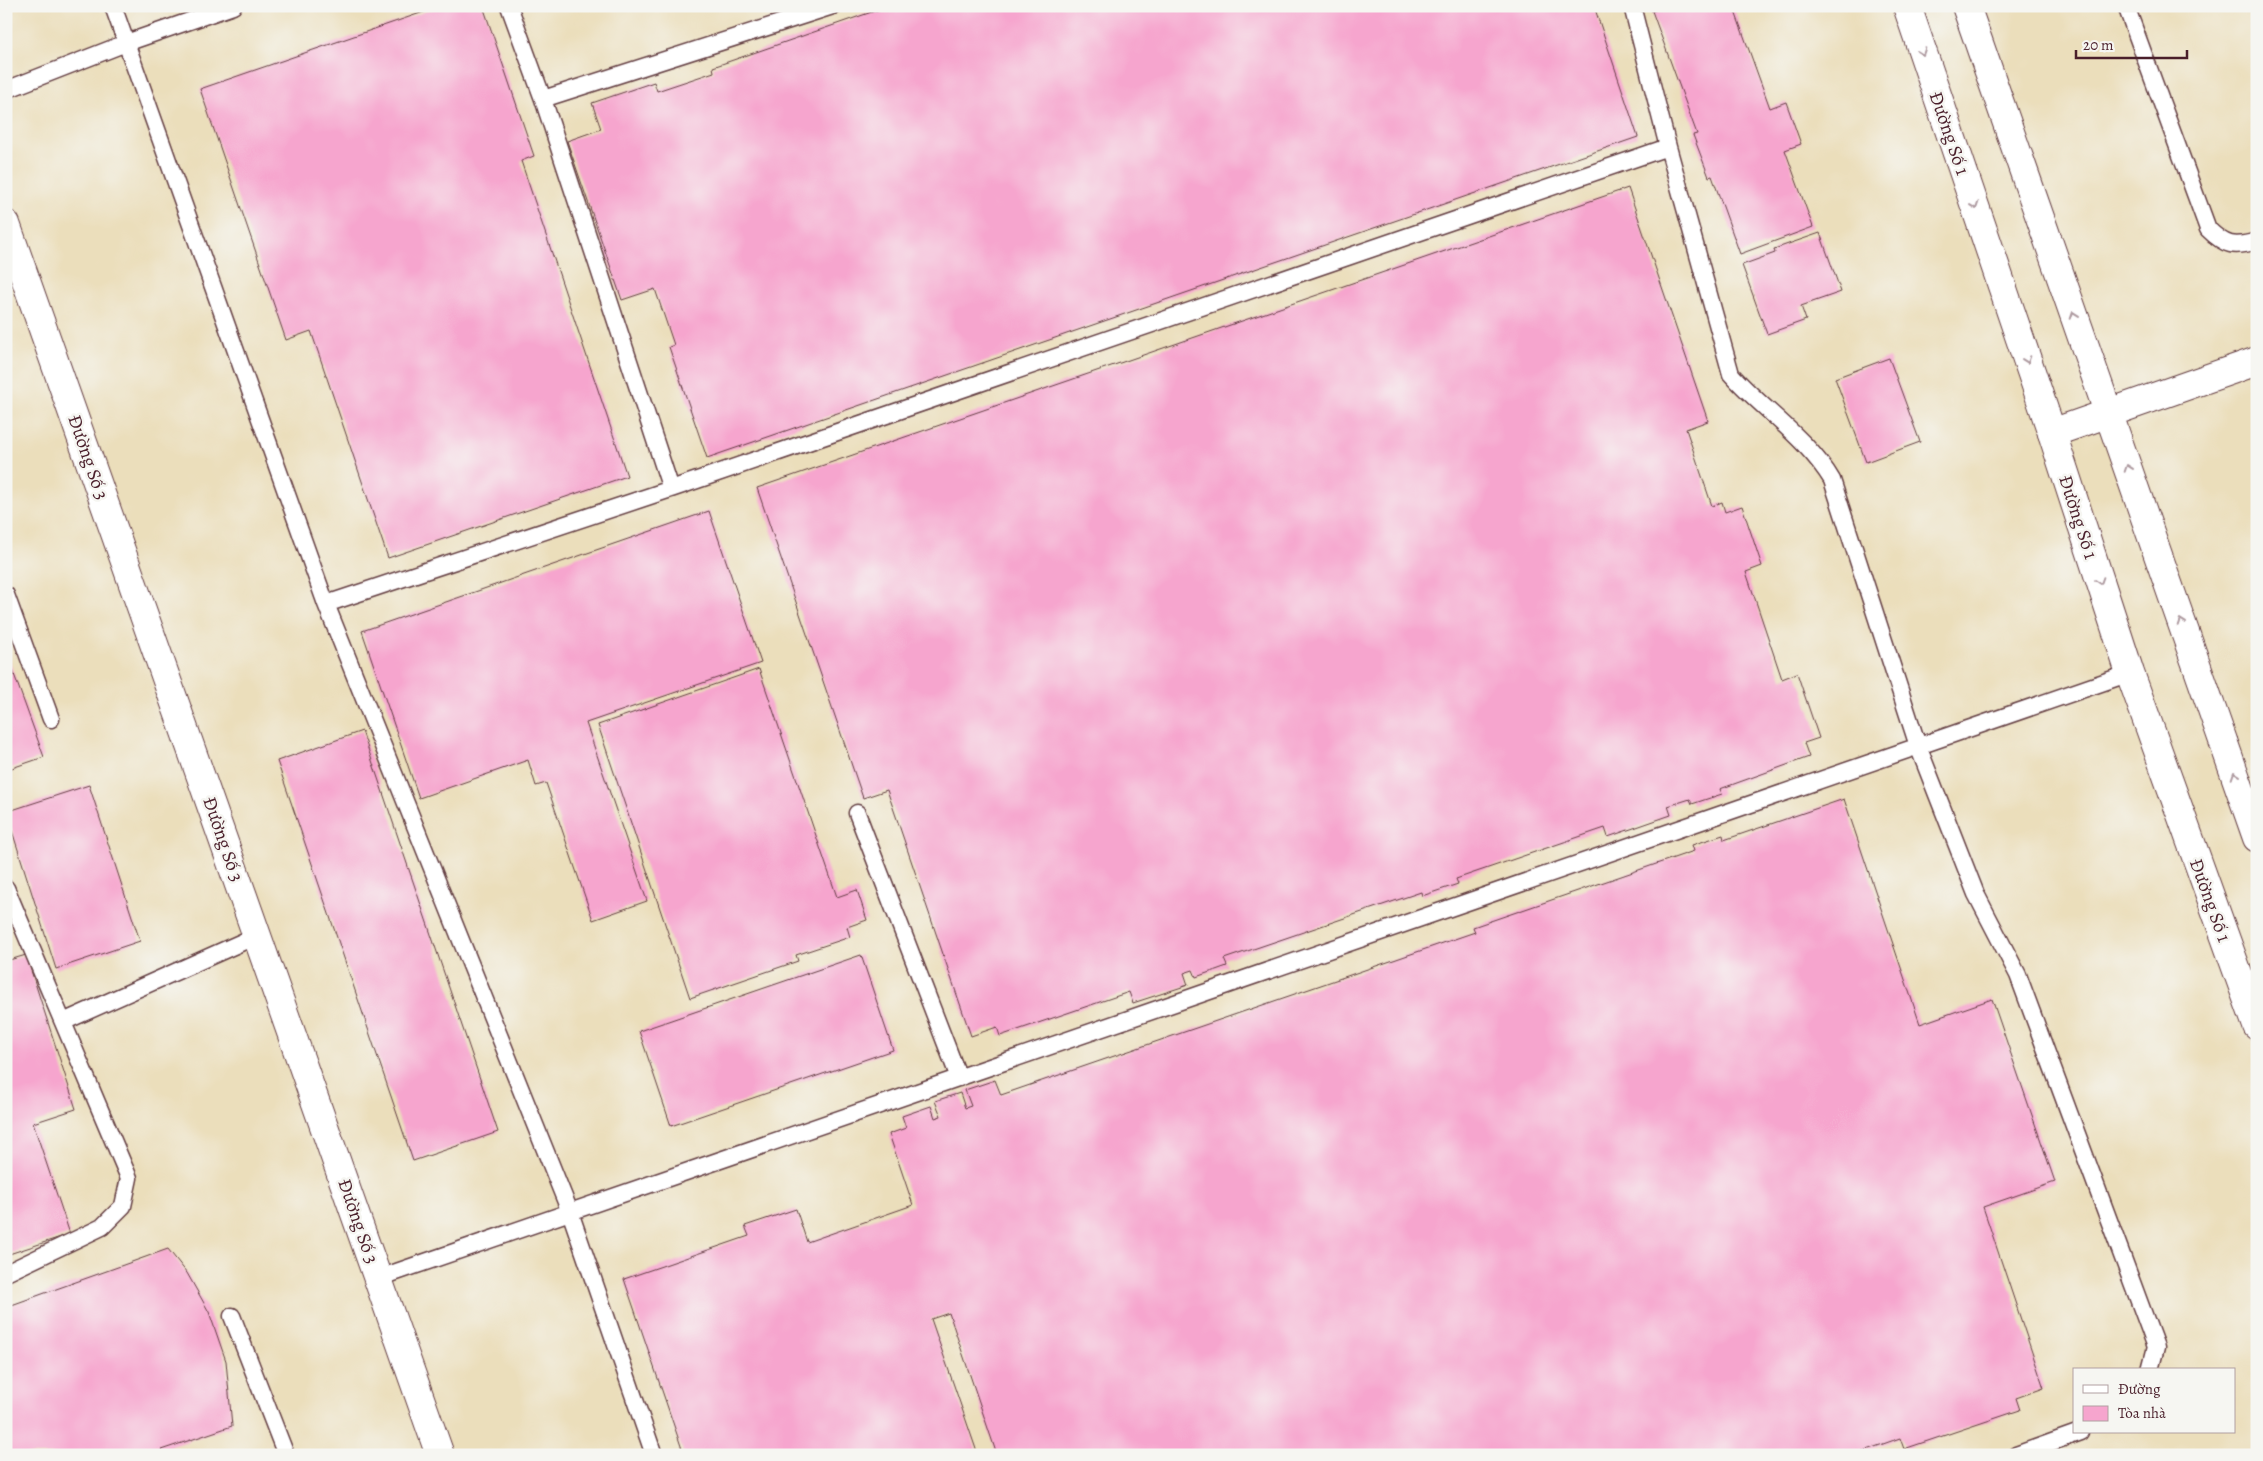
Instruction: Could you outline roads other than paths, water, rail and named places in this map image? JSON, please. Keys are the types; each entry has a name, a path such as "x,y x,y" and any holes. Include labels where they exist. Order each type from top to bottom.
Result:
{"street":[{"name":"Đường Số 1","path":"1907,6 2052,433 2130,673 2257,1026"},
{"path":"1966,6 2257,838"},
{"name":"Đường Số 3","path":"7,231 258,935 440,1455"},
{"path":"2052,433 2257,361"}],"lane":[{"path":"113,6 326,604 570,1212 654,1455"},
{"path":"6,90 126,43 232,6"},
{"path":"509,6 543,99 671,489"},
{"path":"543,99 833,6"},
{"path":"1632,6 1668,147 1731,374 1751,397 1820,459 1832,480 1918,746 1976,894 2022,984 2156,1347 2151,1368"},
{"path":"2126,6 2208,229 2220,241 2240,247 2257,241"},
{"path":"326,604 671,489 1668,147"},
{"path":"6,595 51,719"},
{"path":"378,1278 2130,673"},
{"path":"857,813 959,1078"},
{"path":"6,888 130,1178 123,1206 102,1227 6,1273"},
{"path":"62,1022 258,935"},
{"path":"232,1316 286,1455"},
{"path":"2016,1455 2074,1434"}]}
